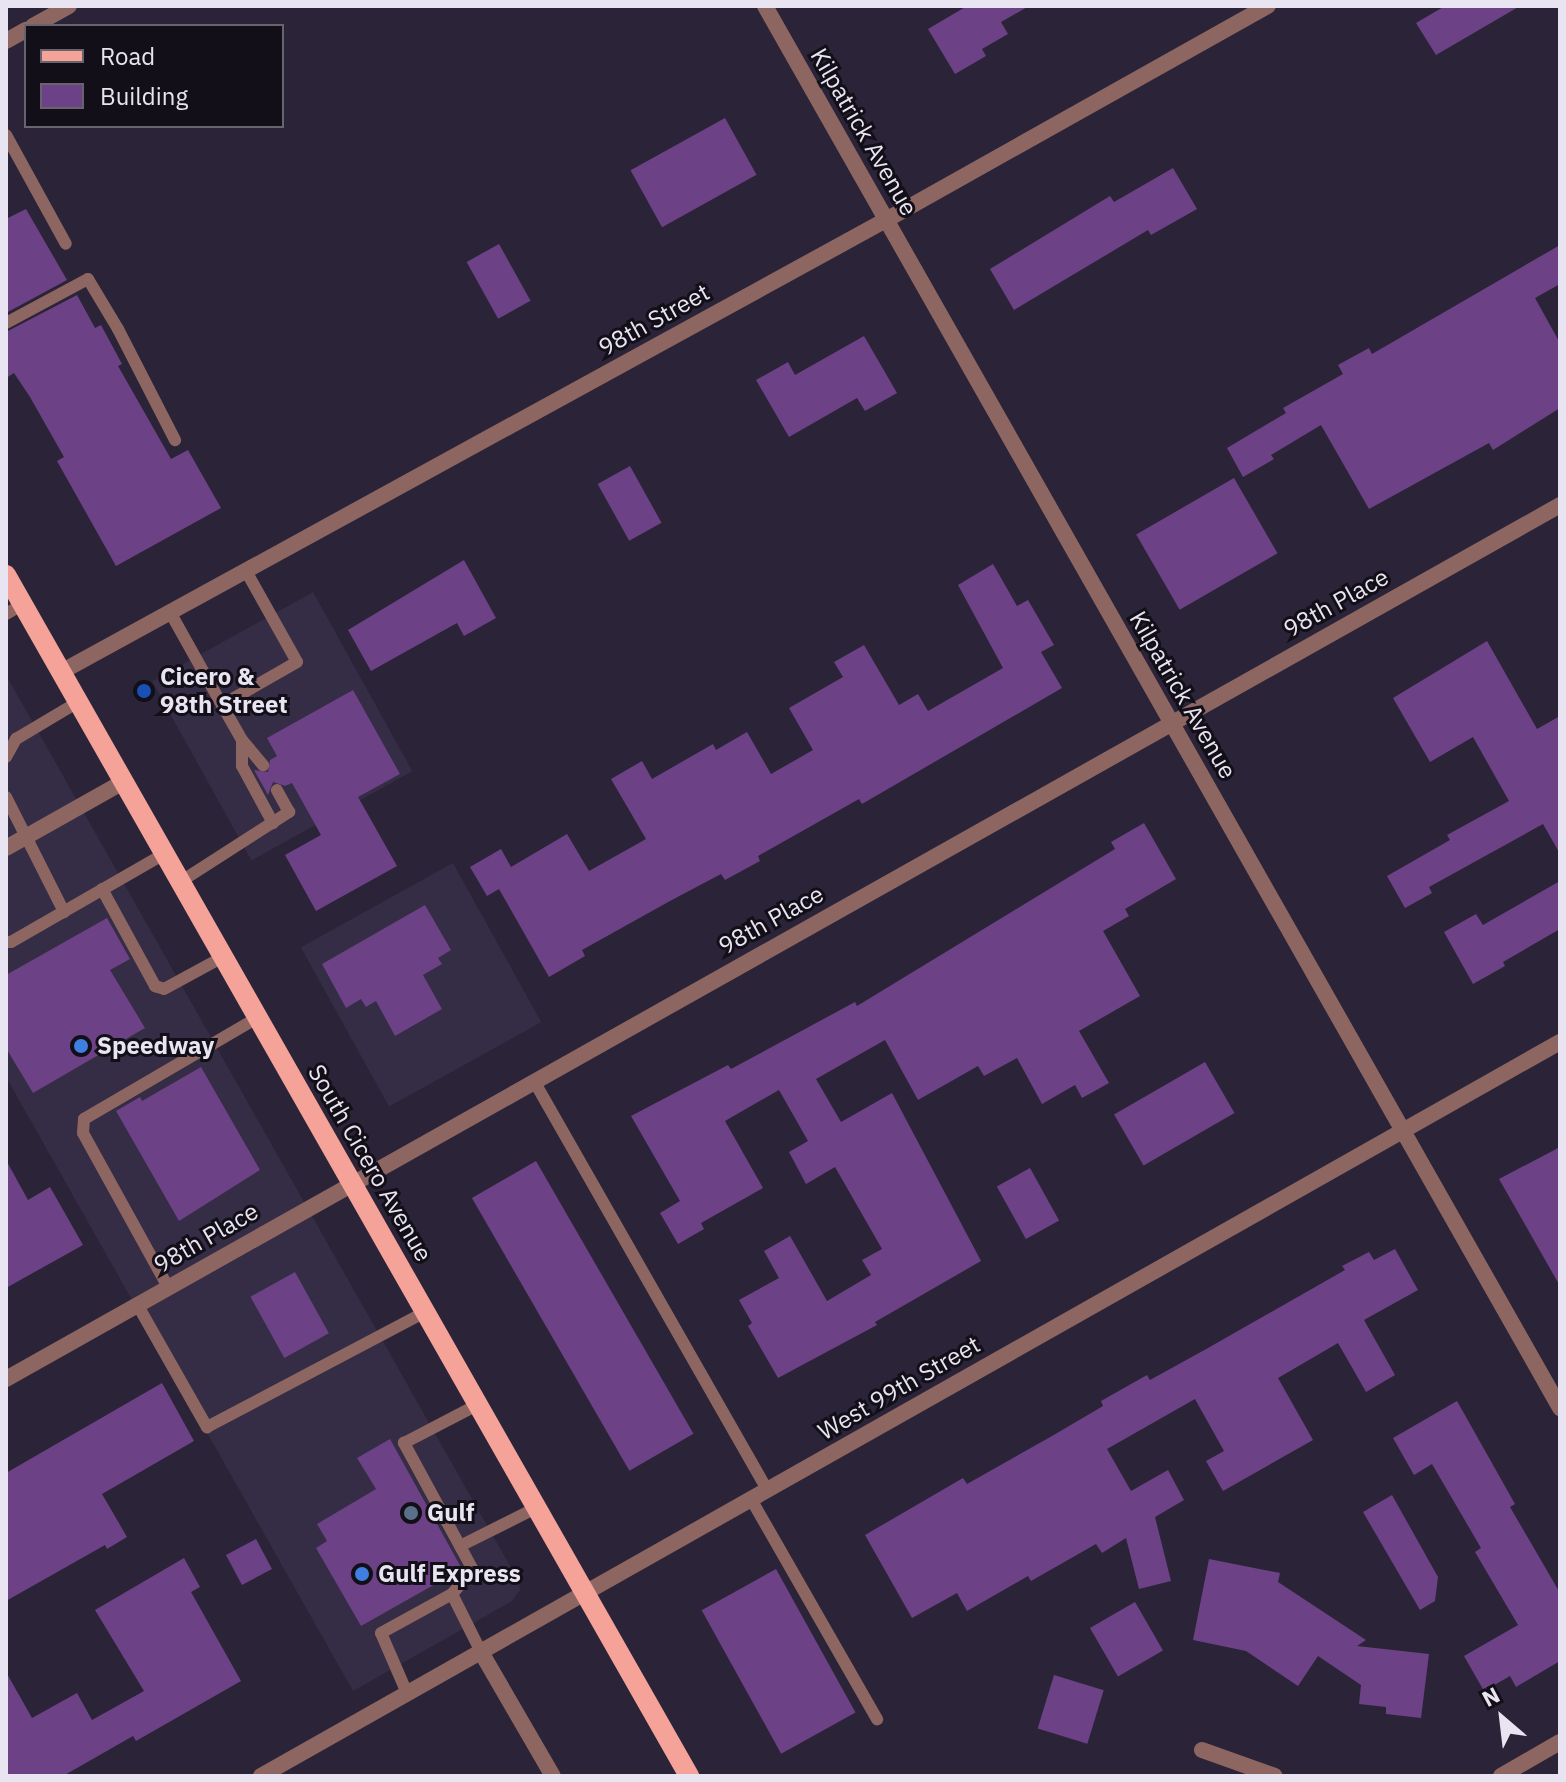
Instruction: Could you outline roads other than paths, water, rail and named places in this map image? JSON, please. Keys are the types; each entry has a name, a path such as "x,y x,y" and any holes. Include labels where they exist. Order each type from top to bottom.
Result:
{"main road":[{"name":"South Cicero Avenue","path":"6,575 14,609 61,672 689,1776"}],"street":[{"path":"37,24 69,6"},
{"name":"Kilpatrick Avenue","path":"765,6 1560,1408"},
{"name":"98th Street","path":"61,672 886,220 1268,6"},
{"path":"6,41 24,31"},
{"name":"98th Place","path":"6,1379 1560,505"},
{"path":"6,848 123,782"},
{"name":"West 99th Street","path":"261,1776 1560,1042"},
{"path":"481,1652 553,1776"},
{"path":"1501,1776 1560,1742"},
{"path":"1202,1750 1275,1776"}],"lane":[{"path":"6,135 66,244"},
{"path":"6,323 88,279 118,329 175,440"},
{"path":"222,705 297,662 246,571"},
{"path":"170,612 242,740 263,765"},
{"path":"6,757 16,739 78,702"},
{"path":"242,740 242,766 273,823"},
{"path":"180,882 289,812 277,790"},
{"path":"6,797 64,912"},
{"path":"6,942 164,854"},
{"path":"102,889 155,986 164,989 223,957"},
{"path":"168,1287 83,1133 84,1119 257,1018"},
{"path":"534,1081 767,1490"},
{"path":"137,1304 207,1427 425,1312"},
{"path":"407,1693 381,1633 452,1594 473,1570 404,1443 477,1405"},
{"path":"751,1499 877,1719"},
{"path":"460,1546 536,1508"},
{"path":"452,1594 481,1652"}],"place":[{"name":"Cicero & 98th Street","path":"144,691"},
{"name":"Speedway","path":"81,1046"},
{"name":"Gulf","path":"411,1513"},
{"name":"Gulf Express","path":"362,1574"}]}
